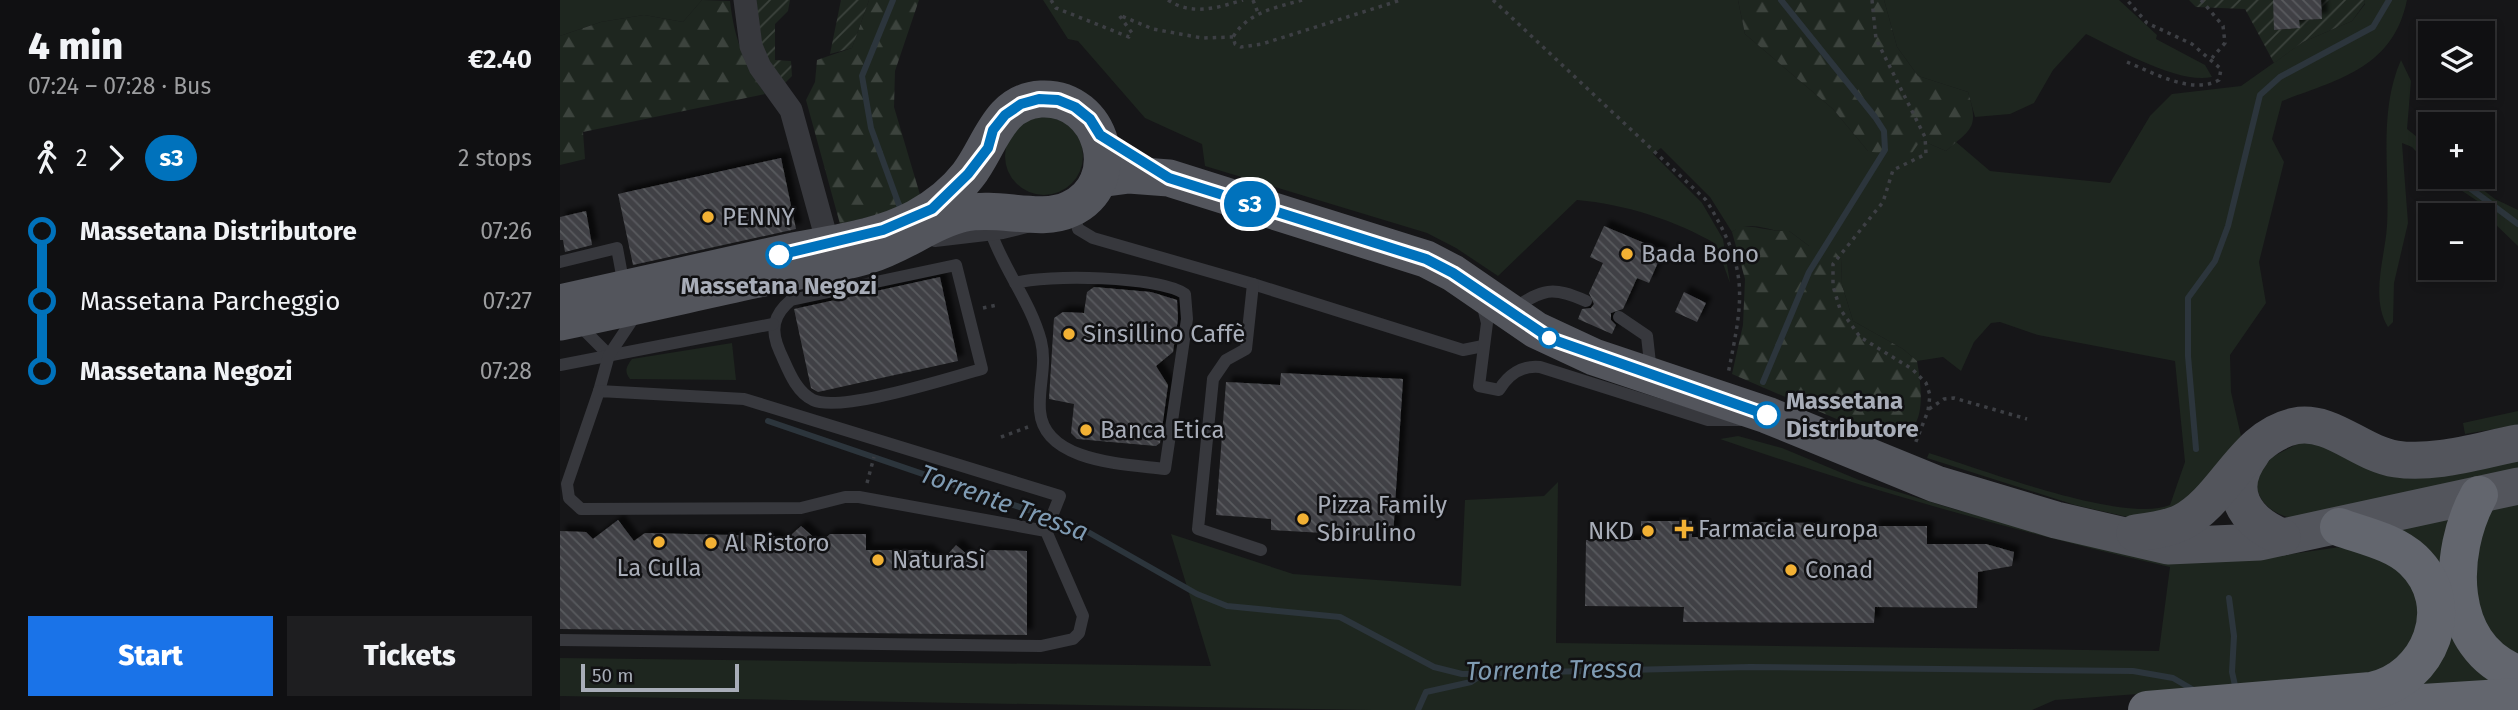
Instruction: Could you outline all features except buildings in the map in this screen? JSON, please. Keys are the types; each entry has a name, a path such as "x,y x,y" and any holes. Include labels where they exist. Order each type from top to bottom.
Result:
{"highway":[{"path":"2147,710 2358,692 2387,687 2421,662 2450,622 2458,586 2465,527 2479,495"},
{"path":"2339,527 2385,543 2413,560 2450,622 2472,639 2484,653 2518,674"},
{"path":"2306,710 2518,697"}],"main road":[{"path":"635,297 861,257 893,246 961,214 1047,212 1085,199 1099,180 1103,158 1100,135 1090,119 1075,107 1058,100 1039,99 1021,104 1005,115 993,130 988,148 988,168 995,186 1007,201 1047,212"},
{"path":"1100,135 1169,178"},
{"path":"565,315 900,225 932,209 963,181 988,148"},
{"path":"1099,180 1138,175 1169,178 1426,259 1471,285 1551,339 1767,415 1905,473 2056,520 2168,546 2260,542 2518,486"},
{"path":"2120,535 2165,528 2190,517 2253,452 2285,429 2307,425 2326,429 2374,453 2402,460 2435,458 2518,443"},
{"path":"2253,452 2242,471 2241,498 2254,522 2282,537"}],"street":[{"path":"745,0 747,34 756,60 791,110 828,244"}],"lane":[{"path":"893,246 1022,229 1047,212 1076,225 1087,236 1254,284 1463,350 1483,346"},
{"path":"992,234 1041,341 1042,421 1054,439 1081,455 1165,469 1188,298 1178,288 1083,277 1029,279 1015,283"},
{"path":"560,262 617,248 635,297 609,355 564,489 572,502 588,509 801,508 845,497 859,497 1046,531"},
{"path":"560,365 773,324 784,306 802,296 956,265 982,369 841,404 821,402 804,394 793,379 778,348 773,324"},
{"path":"1254,284 1246,349 1226,360 1213,379 1198,530 1261,550"},
{"path":"1471,285 1486,315 1479,386 1499,390 1518,371 1533,366 1707,420 1728,421 1767,415"},
{"path":"1509,312 1534,296 1556,290 1586,301"},
{"path":"565,315 609,355"},
{"path":"1619,317 1647,336 1651,376"},
{"path":"560,640 1057,645 1073,639 1079,633 1083,616 1046,531 1060,496 755,401 721,396 599,391"}],"path":[{"path":"1051,0 1056,8 1129,37 1132,33 1119,15 1165,31 1202,38 1233,37"},
{"path":"1168,0 1177,7 1199,11 1243,0"},
{"path":"1253,0 1258,13"},
{"path":"1302,0 1258,13 1241,23 1233,37 1234,44 1241,47 1262,44 1401,0"},
{"path":"1493,0 1706,200 1728,237 1740,281 1737,327 1724,400"},
{"path":"1872,0 1877,39 1925,137 1926,154 1893,170 1883,201 1833,264 1833,286 1840,309 1860,337 1921,376 1930,395 1928,411 1905,473"},
{"path":"2127,0 2147,23 2192,44 2212,58 2221,69 2219,80 2207,86 2173,80 2127,62"},
{"path":"2201,0 2223,26 2225,43 2212,58"},
{"path":"1928,411 1944,399 1954,398 2027,419"},
{"path":"1001,437 1042,421"}],"green space":[{"path":"560,0 702,0 683,22 644,15 601,22 560,36"},
{"path":"702,0 730,1 741,50 765,94 583,132 585,159 560,165 560,36 601,22 644,15 683,22"},
{"path":"756,0 790,0 788,11 775,24 775,60 791,61 792,76 784,84 763,52"},
{"path":"841,0 869,0 852,48 830,54"},
{"path":"869,0 919,0 895,71 894,107 921,198 892,211 840,224 806,100 815,82 817,60 852,48"},
{"path":"1043,0 1738,0 1745,34 1833,109 1868,151 1921,140 1946,151 1956,142 1990,171 2110,183 2150,116 2172,94 2241,86 2303,42 2352,21 2365,4 2364,0 2407,0 2400,23 2390,41 2376,56 2343,77 2282,101 2272,139 2284,162 2259,262 2266,303 2230,355 2231,392 2241,436 2181,509 2132,518 2075,505 1927,458 1929,453 2087,501 2149,509 2170,505 2185,462 2175,361 2038,335 2000,322 1991,323 1974,342 1961,371 1943,357 1917,361 1903,349 1853,321 1842,285 1841,259 1809,246 1789,231 1745,226 1732,232 1710,197 1661,148 1653,154 1702,203 1723,239 1730,283 1716,244 1700,235 1649,214 1577,200 1498,276 1456,248 1427,233 1205,166 1202,144 1145,118 1078,41 1068,39"},
{"path":"1738,0 1884,0 1897,47 1918,76 1968,92 1973,113 1971,126 1946,151 1921,140 1907,160 1868,151 1833,109 1745,34"},
{"path":"1884,0 2119,0 2157,35 2156,39 2205,65 2212,77 2183,76 2166,71 2086,34 2053,70 2034,103 2010,114 1975,117 1968,92 1918,76 1897,47"},
{"path":"2189,0 2273,0 2275,30 2299,28 2299,20 2322,19 2321,0 2364,0 2365,3 2352,21 2303,42 2274,63 2245,9 2196,7"},
{"path":"2401,60 2411,81 2407,129 2418,138 2418,153 2402,143 2408,223 2394,283 2393,322 2388,327 2383,316 2379,290 2388,205 2387,121 2394,80"},
{"path":"1044,117 1059,120 1076,134 1083,156 1080,171 1066,188 1044,195 1029,192 1012,178 1005,156 1008,141 1022,124"},
{"path":"2459,189 2482,189 2518,210 2518,246 2495,224 2495,203 2480,203"},
{"path":"1740,226 1789,231 1809,246 1831,247 1841,259 1842,285 1853,321 1903,349 1917,361 1921,403 1914,426 1906,433 1893,437 1876,436 1732,374 1743,325 1745,279 1732,232"},
{"path":"732,343 736,380 630,379 626,371 632,359"},
{"path":"2518,411 2518,425 2465,434 2463,423"},
{"path":"1738,436 1782,448 1859,480 1957,510 2116,547 2256,559 2347,546 2408,572 2424,621 2387,676 2055,700 2032,710 1371,710 560,696 560,658 1211,666 1171,534 1293,574 1461,586 1465,500 1544,496 1558,482 1556,643 2159,651 2170,567 1943,509 1720,439"},
{"path":"2301,442 2318,445 2381,471 2518,456 2518,471 2291,518 2276,513 2265,504 2258,492 2257,476 2272,457"},
{"path":"2518,498 2518,664 2467,603 2477,516"},
{"path":"2459,511 2453,535 2501,679 2414,689 2438,653 2386,529"}],"waterway":[{"path":"893,0 862,76 871,128 899,205"},
{"path":"1763,382 1809,272 1885,150 1884,131 1875,117 1781,0"},
{"path":"2196,449 2188,356 2188,298 2215,261 2228,226 2260,95 2280,77 2373,27 2389,0"},
{"path":"2471,189 2518,224"},
{"name":"Torrente Tressa","path":"768,421 1081,528 1197,594 1227,606 1340,617 1434,667 1462,674 1750,667 2133,671 2173,678 2197,692"},
{"path":"2229,598 2234,636 2232,672 2236,690"},
{"path":"1418,710 1426,692 1471,682 1483,674"}],"bus line":[{"name":"s3","path":"779,255 874,233 900,225 932,209 963,181 988,148 993,130 1005,115 1021,104 1039,99 1058,100 1075,107 1090,119 1100,135 1169,178 1426,259 1453,273 1551,339 1611,363 1767,415"}],"place":[{"name":"PENNY","path":"708,217"},
{"name":"Bada Bono","path":"1627,254"},
{"name":"Massetana Negozi","path":"779,255"},
{"name":"Sinsillino Caffè","path":"1069,334"},
{"name":"Massetana Distributore","path":"1767,415"},
{"name":"Banca Etica","path":"1086,430"},
{"name":"Pizza Family Sbirulino","path":"1303,519"},
{"name":"Farmacia europa","path":"1684,529"},
{"name":"NKD","path":"1648,531"},
{"name":"La Culla","path":"659,542"},
{"name":"Al Ristoro","path":"711,543"},
{"name":"NaturaSì","path":"878,560"},
{"name":"Conad","path":"1791,570"}]}
